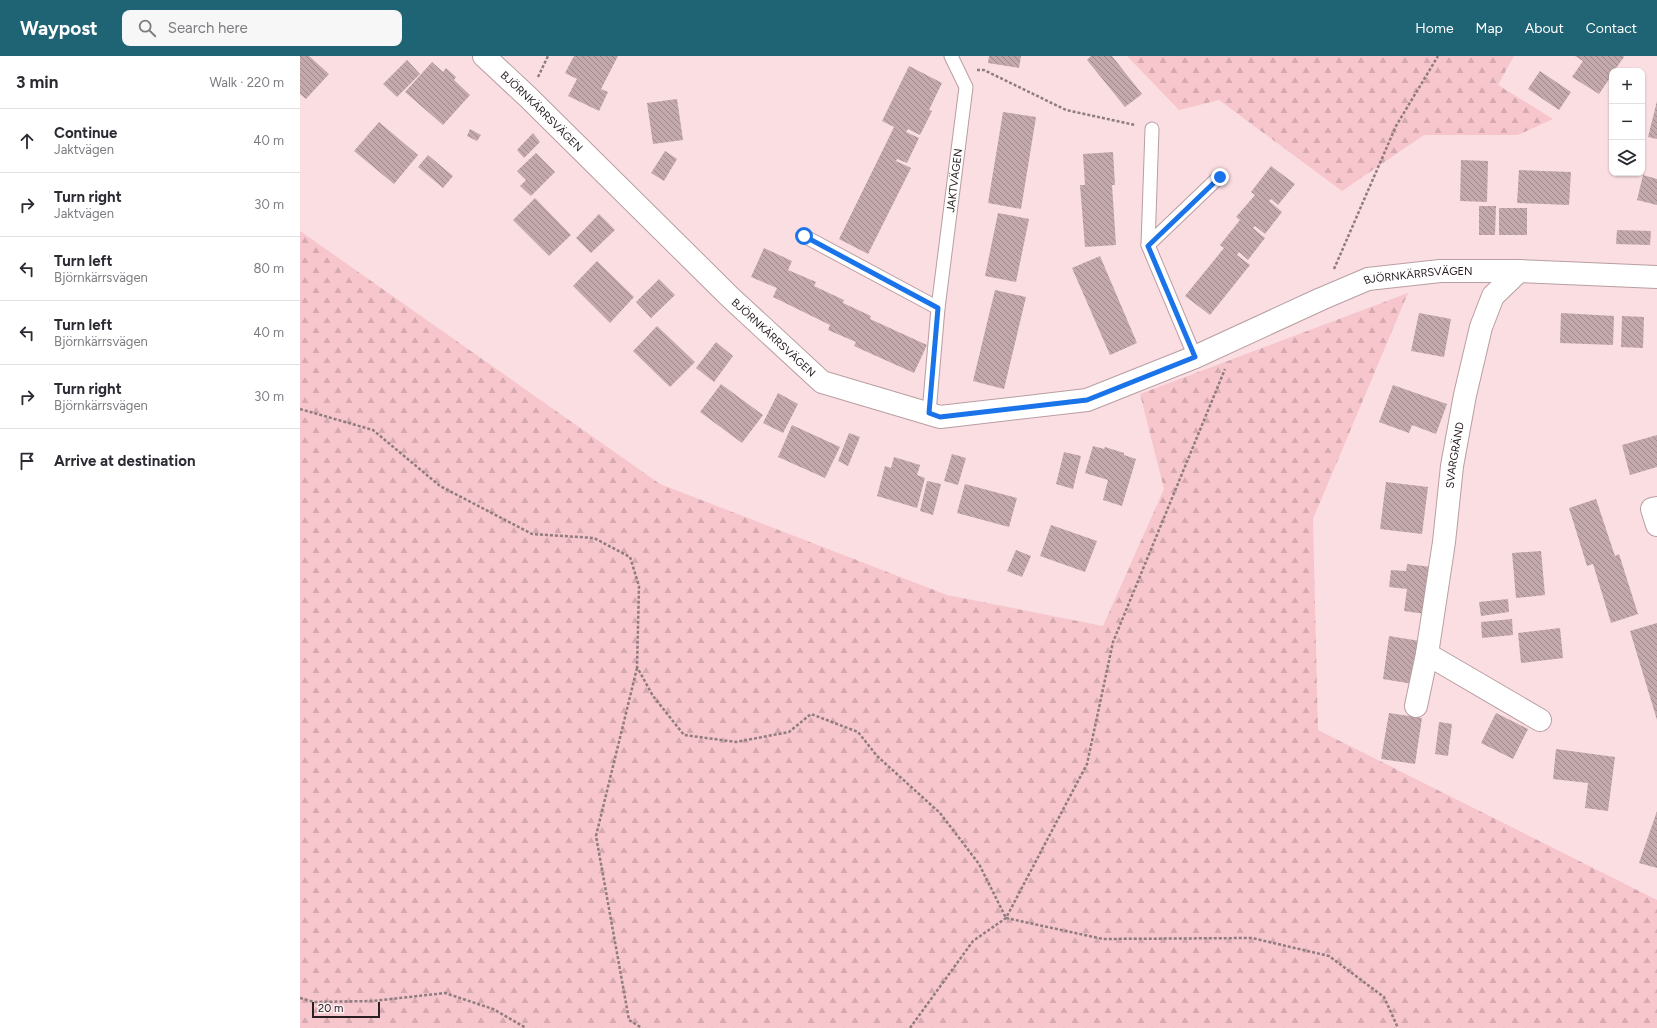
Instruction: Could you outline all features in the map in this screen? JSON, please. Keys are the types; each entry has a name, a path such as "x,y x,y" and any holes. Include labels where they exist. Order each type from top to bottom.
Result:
{"street":[{"name":"BJÖRNKÄRRSVÄGEN","path":"484,56 528,97 730,298 822,382 940,417 1087,400 1195,357 1368,279 1440,271 1518,271 1657,277"},
{"name":"SVARGRÄND","path":"1416,706 1428,654 1444,542 1452,466 1465,395 1481,327 1493,296 1518,271"},
{"path":"1657,508 1652,509 1657,525"},
{"path":"1428,654 1540,720"}],"lane":[{"name":"JAKTVÄGEN","path":"929,413 938,308 966,87 954,62"},
{"path":"1152,129 1148,246 1195,357"},
{"path":"1148,246 1220,177"},
{"path":"804,236 938,308"}],"path":[{"path":"1321,299 1396,126 1438,56"},
{"path":"954,62 984,70 1066,110 1152,129"},
{"path":"910,1028 973,941 1006,918 1087,764 1113,642 1237,337"},
{"path":"300,409 373,430 440,486 532,534 594,538 630,557 639,586 638,668 596,836 629,1020 642,1028"},
{"path":"638,668 653,696 684,735 736,742 789,732 811,714 858,732 877,756 940,813 979,864 1006,918"},
{"path":"1006,918 1103,939 1252,938 1329,956 1384,997 1398,1028"},
{"path":"300,998 314,1002 373,1001 445,993 493,1009 526,1028"}],"green space":[{"path":"1127,56 1514,56 1498,85 1553,119 1518,135 1424,135 1342,191 1219,100 1179,110"},
{"path":"300,231 660,484 947,595 1103,626 1164,489 1140,394 1408,293 1313,519 1318,730 1657,900 1657,1028 300,1028"}],"building":[{"path":"300,56 309,56 329,74 306,99 300,94"},
{"path":"574,56 618,56 601,89 608,92 599,111 568,96 577,79 565,73"},
{"path":"989,56 1021,56 1019,68 988,63"},
{"path":"1091,56 1112,56 1142,94 1125,107 1087,60"},
{"path":"1575,56 1624,57 1616,68 1609,68 1609,79 1599,94 1572,77 1583,61"},
{"path":"407,60 420,74 397,97 383,84"},
{"path":"432,62 443,72 446,68 456,77 454,80 470,95 443,125 405,92"},
{"path":"909,66 942,83 929,110 932,111 920,135 908,129 906,132 919,138 907,163 897,159 896,161 911,168 868,254 839,239 894,127 882,121"},
{"path":"1540,71 1571,92 1559,110 1528,89"},
{"path":"677,99 683,140 653,144 647,103"},
{"path":"1657,101 1657,139 1648,137"},
{"path":"1003,112 1036,117 1021,209 988,203"},
{"path":"379,122 418,155 394,184 354,151"},
{"path":"470,129 481,135 477,141 467,136"},
{"path":"533,133 540,142 524,158 517,150"},
{"path":"665,151 677,159 664,181 651,173"},
{"path":"1113,152 1115,185 1112,185 1116,245 1085,247 1080,185 1085,185 1083,154"},
{"path":"536,153 555,172 531,196 520,186 526,180 517,171"},
{"path":"428,155 453,176 443,188 418,167"},
{"path":"1461,160 1488,161 1487,202 1460,201"},
{"path":"1271,166 1295,184 1278,205 1271,199 1269,201 1282,212 1265,234 1255,226 1253,228 1265,238 1248,260 1239,252 1237,255 1250,265 1210,315 1185,296 1224,248 1220,245 1240,220 1236,217 1255,195 1251,192"},
{"path":"1519,170 1571,172 1569,205 1517,203"},
{"path":"1643,176 1657,179 1657,205 1637,200"},
{"path":"535,198 571,235 549,256 513,220"},
{"path":"1479,206 1496,206 1495,235 1479,235"},
{"path":"1499,208 1527,208 1527,235 1499,235"},
{"path":"998,213 1029,219 1016,282 985,276"},
{"path":"599,214 615,230 591,253 576,238"},
{"path":"1617,230 1651,231 1650,245 1616,244"},
{"path":"764,248 792,261 788,270 816,282 814,286 844,300 843,303 871,316 870,319 927,345 914,373 854,346 856,342 828,330 830,325 773,297 777,288 751,277"},
{"path":"1100,256 1137,343 1110,355 1072,268"},
{"path":"597,261 634,297 610,323 573,286"},
{"path":"659,279 675,295 651,318 636,302"},
{"path":"995,290 1026,297 1004,389 973,381"},
{"path":"1419,313 1451,319 1444,357 1411,351"},
{"path":"1561,313 1614,316 1613,345 1560,343"},
{"path":"1622,316 1644,317 1643,348 1621,347"},
{"path":"657,326 695,362 670,387 633,351"},
{"path":"716,342 733,356 714,382 696,368"},
{"path":"721,384 763,415 742,443 700,412"},
{"path":"1393,385 1447,404 1436,434 1412,425 1409,433 1379,422"},
{"path":"778,393 798,404 783,433 763,423"},
{"path":"792,425 840,447 825,478 778,457"},
{"path":"849,433 860,437 848,466 838,461"},
{"path":"1657,435 1657,467 1630,475 1622,445"},
{"path":"1093,446 1104,449 1105,447 1124,453 1124,455 1136,459 1122,506 1103,500 1108,480 1085,473"},
{"path":"1064,452 1081,456 1073,489 1056,484"},
{"path":"952,454 966,458 958,485 944,481"},
{"path":"894,457 920,465 917,475 925,478 917,508 877,496 885,466 891,468"},
{"path":"927,481 941,484 933,515 920,511"},
{"path":"1386,482 1428,487 1422,534 1380,529"},
{"path":"965,484 1017,498 1009,527 957,513"},
{"path":"1596,499 1615,556 1619,554 1638,614 1611,623 1593,564 1587,566 1569,508"},
{"path":"1051,525 1097,541 1085,572 1040,556"},
{"path":"1016,550 1031,556 1022,577 1007,571"},
{"path":"1541,551 1545,595 1516,598 1512,553"},
{"path":"1407,564 1432,567 1425,614 1404,611 1407,589 1389,587 1391,570 1406,571"},
{"path":"1508,599 1509,612 1481,616 1479,602"},
{"path":"1512,619 1513,635 1482,638 1481,622"},
{"path":"1657,623 1657,720 1630,631"},
{"path":"1560,628 1563,658 1521,663 1518,633"},
{"path":"1389,636 1420,641 1413,684 1383,679"},
{"path":"1389,713 1422,718 1415,764 1381,759"},
{"path":"1496,713 1528,729 1513,759 1481,743"},
{"path":"1439,722 1452,724 1448,756 1435,754"},
{"path":"1556,749 1615,757 1608,811 1585,808 1588,783 1553,779"},
{"path":"1657,811 1657,868 1639,863"}],"route":[{"path":"804,236 938,308 929,413 940,417 1087,400 1195,357 1148,246 1220,177"}]}
